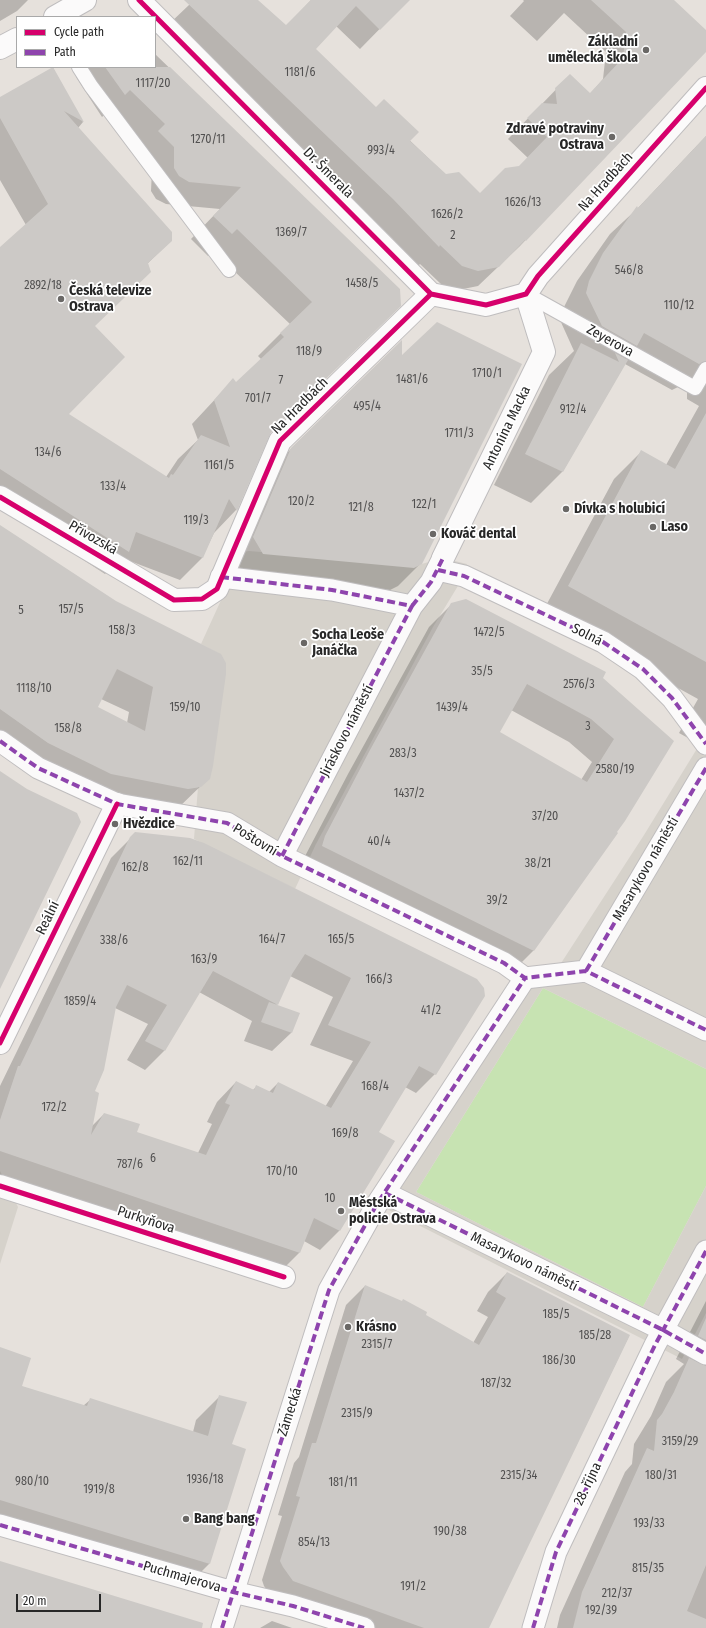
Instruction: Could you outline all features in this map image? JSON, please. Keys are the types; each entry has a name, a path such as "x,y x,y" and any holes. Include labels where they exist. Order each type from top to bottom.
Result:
{"street":[{"path":"57,16 85,0"},
{"name":"Dr. Šmerala","path":"139,0 155,16"},
{"name":"Dr. Šmerala","path":"156,17 431,294"},
{"path":"0,48 16,40"},
{"name":"Na Hradbách","path":"526,294 538,276 706,88"},
{"path":"431,294 486,305 526,294"},
{"name":"Na Hradbách","path":"174,600 202,599 217,589 280,441 431,294"},
{"name":"Antonína Macka","path":"440,564 544,352 526,294"},
{"name":"Přívozská","path":"0,497 174,600"},
{"name":"Jiráskovo náměstí","path":"282,856 412,606 423,594 440,564"},
{"name":"Solná","path":"440,564 603,642 643,669 672,698 706,744"},
{"path":"222,577 332,590 412,606"},
{"name":"Poštovní","path":"0,741 38,768 117,804 227,823 282,856 504,963 525,978"},
{"name":"Masarykovo náměstí","path":"586,971 706,768"},
{"name":"Reální","path":"0,1043 117,804"},
{"path":"381,1199 525,978 586,971 706,1030"},
{"name":"Purkyňova","path":"0,1186 284,1277"},
{"name":"Masarykovo náměstí","path":"381,1199 659,1338 706,1354"},
{"name":"Zámecká","path":"222,1628 329,1290 381,1199"},
{"name":"28. října","path":"533,1628 556,1552 659,1338 706,1250"},
{"name":"Puchmajerova","path":"0,1525 233,1592 293,1606 364,1628"}],"lane":[{"path":"80,68 104,104 229,270"},
{"name":"Zeyerova","path":"526,294 695,388 706,369"}],"green space":[{"path":"543,988 706,1069 706,1186 643,1307 416,1192"}],"shaded area":[{"path":"249,551 418,565 443,558 467,564 464,576 433,627 316,844 295,889 194,839 198,787 218,653 201,644 243,552"},
{"path":"706,734 706,1069 543,988 416,1192 643,1307 706,1186 706,1313 682,1359 377,1204 525,978 554,974 644,835"},
{"path":"0,1171 18,1207 0,1264"}],"building":[{"path":"184,0 258,0 286,25 311,0 410,0 380,30 356,6 316,49 376,107 384,99 419,132 410,141 446,174 459,172 480,193 505,168 519,166 547,137 527,118 542,103 557,104 555,88 570,74 590,93 623,58 626,32 591,0 674,0 706,30 706,52 526,241 525,240 499,267 478,271 462,266 440,245 439,247 393,199"},
{"path":"170,67 400,289 401,306 271,432 237,511 229,499 203,558 136,532 129,552 0,469 0,247 48,204 0,118 0,97 54,68 84,122 64,111 172,232 172,241 148,263 151,272 95,326 125,357 69,414 169,478 171,474 173,475 201,435 230,447 214,400 233,378 236,382 284,337 280,333 312,302 237,229 232,234 213,216 241,187 189,182 179,176 174,168 174,147 158,131 165,124 130,90 125,95 106,68"},
{"path":"706,136 706,361 699,364 644,333 637,346 602,326 586,293 589,281 603,253 637,206 638,208"},
{"path":"437,322 522,364 422,564 414,568 263,554 253,537 291,448 402,340 402,355"},
{"path":"581,343 619,362 615,353 628,360 563,472 525,454"},
{"name":"Laso","path":"706,413 706,662 568,586 641,450 675,469"},
{"path":"0,525 116,601 221,654 226,663 226,674 213,766 210,779 201,787 188,789 111,774 48,743 0,709","holes":["117,669 153,687 145,731 98,707"]},
{"path":"466,599 606,672 603,678 674,741 617,832 618,833 534,951 322,846 325,836 370,750 451,603","holes":["527,684 591,719 614,739 587,782 500,732"]},
{"path":"0,771 27,789 77,813 81,822 0,989"},
{"path":"135,832 190,838 204,843 477,979 484,988 485,996 436,1075 419,1066 379,1132 395,1141 340,1231 314,1218 300,1253 0,1151 0,1120 18,1066 20,1066 130,837","holes":["305,954 351,978 328,1025 371,1042 331,1108 278,1082 273,1093 256,1085 254,1090 236,1081 225,1103 230,1105 206,1155 137,1132 140,1124 104,1113 91,1135 99,1093 95,1091 104,1070 116,1007 127,985 167,1005 145,1041 165,1051 213,971 278,1005 292,974"]},
{"path":"269,1002 300,1013 292,1033 261,1022"},
{"path":"507,1272 630,1335 489,1628 424,1628 293,1581 280,1561 300,1497 296,1496 312,1443 316,1443 365,1285 402,1301 403,1299 427,1312 426,1315 479,1345 506,1298 496,1292"},
{"path":"706,1318 706,1340 698,1336"},
{"path":"0,1347 31,1358 22,1386 87,1406 90,1398 208,1436 219,1395 247,1402 232,1444 246,1449 210,1564 0,1500"},
{"path":"689,1358 706,1366 706,1565 687,1611 706,1619 706,1628 573,1628 582,1592 647,1448 654,1451 657,1420 674,1392"},
{"path":"0,1561 203,1623 202,1628 0,1628"}],"marked path":[{"path":"412,606 431,582 443,558"},
{"path":"438,570 464,576 603,642 643,669 672,698 706,744"},
{"path":"221,577 332,590 412,606 282,856"},
{"path":"0,741 38,768 117,804 227,823 282,856 504,963 525,978 586,971 706,1030"},
{"path":"586,971 706,768"},
{"path":"222,1628 329,1290 377,1204 525,978"},
{"path":"385,1193 663,1330 706,1354"},
{"path":"533,1628 556,1552 655,1345 706,1251"},
{"path":"0,1525 233,1592 293,1606 364,1628"}],"cycle path":[{"path":"139,0 155,16"},
{"path":"156,17 431,294 486,305 526,294 538,276 706,88"},
{"path":"0,497 174,600 202,599 217,589 280,441 431,294"},
{"path":"0,1043 117,804"},
{"path":"0,1186 284,1277"}],"place":[{"name":"Základní umělecká škola","path":"646,50"},
{"name":"Zdravé potraviny Ostrava","path":"612,137"},
{"name":"Česká televize Ostrava","path":"61,299"},
{"name":"Dívka s holubicí","path":"566,509"},
{"name":"Laso","path":"653,527"},
{"name":"Kováč dental","path":"433,534"},
{"name":"Socha Leoše Janáčka","path":"304,643"},
{"name":"Hvězdice","path":"115,824"},
{"name":"Městská policie Ostrava","path":"341,1211"},
{"name":"Krásno","path":"348,1327"},
{"name":"Bang bang","path":"186,1519"}]}
